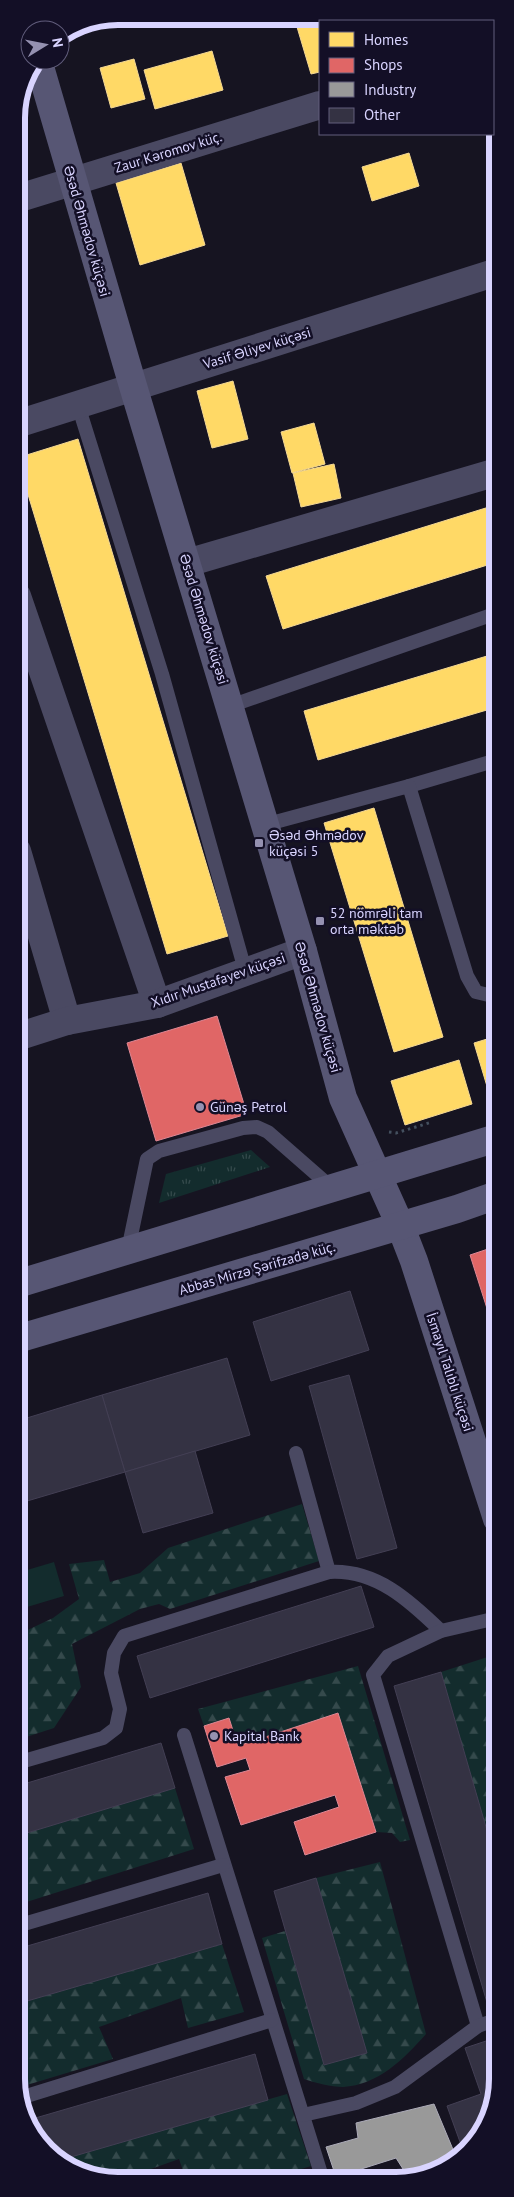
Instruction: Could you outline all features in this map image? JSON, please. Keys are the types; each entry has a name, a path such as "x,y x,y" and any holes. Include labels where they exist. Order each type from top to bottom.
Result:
{"street":[{"name":"Əsəd Əhmədov küçəsi","path":"41,70 133,386 302,950 343,1098 400,1225"},
{"name":"Zaur Kəromov küç.","path":"25,196 319,105"},
{"name":"Vasif Əliyev küçəsi","path":"25,422 489,275"},
{"path":"187,563 489,474"},
{"path":"25,619 157,1004"},
{"path":"25,878 67,1021"},
{"name":"Xıdır Mustafayev küçəsi","path":"25,1034 67,1021 157,1004 302,950"},
{"path":"25,1282 489,1140"},
{"name":"Abbas Mirzə Şərifzadə küç.","path":"25,1337 489,1197"},
{"name":"İsmayıl Talıblı küçəsi","path":"400,1225 414,1261 489,1494"}],"lane":[{"path":"78,405 162,674 245,970"},
{"path":"230,706 489,616"},
{"path":"264,825 489,762"},
{"path":"409,786 467,976 476,992 489,995"},
{"path":"128,1250 148,1159 159,1151 243,1128 257,1127 268,1132 332,1188"},
{"path":"296,1453 330,1572"},
{"path":"25,1761 103,1738 116,1728 120,1709 111,1673 114,1653 124,1636 330,1572 343,1571 387,1586 408,1599 441,1631"},
{"path":"478,2026 373,1675 388,1656 441,1631 489,1620"},
{"path":"184,1736 320,2172"},
{"path":"25,1924 223,1865"},
{"path":"27,2096 272,2020"},
{"path":"303,2116 356,2103 395,2087 478,2026 489,2022"}],"path":[{"path":"384,1129 390,1133 396,1133 432,1122"}],"green space":[{"path":"251,1150 270,1167 159,1203 166,1174"},
{"path":"302,1504 319,1561 170,1609 159,1604 140,1609 72,1644 81,1687 54,1728 25,1737 25,1631 53,1618 79,1599 69,1564 104,1560 110,1582 140,1573 168,1548"},
{"path":"54,1562 64,1596 25,1608 25,1571"},
{"path":"489,1657 489,1837 441,1672"},
{"path":"358,1666 410,1840 400,1842 392,1833 376,1832 338,1714 238,1746 204,1726 198,1709"},
{"path":"175,1788 194,1849 25,1902 25,1834"},
{"path":"380,1862 426,2034 409,2053 379,2076 368,2081 343,2087 304,2079 262,1938 285,1931 324,2065 366,2053 316,1878"},
{"path":"222,1944 244,2012 188,2028 181,1998 99,2027 113,2059 26,2085 25,2002"},
{"path":"287,2094 311,2166 292,2172 184,2172 179,2159 143,2172 118,2172 94,2169 68,2158"}],"building: Homes":[{"path":"319,25 319,72 311,74 297,27"},
{"path":"212,51 223,90 155,109 144,70"},
{"path":"134,59 145,99 111,108 100,68"},
{"path":"409,153 419,186 372,201 362,167"},
{"path":"181,163 205,245 140,265 116,183"},
{"path":"233,381 248,439 212,448 197,391"},
{"path":"314,423 325,464 292,473 281,432"},
{"path":"78,439 228,936 167,954 25,484 25,456"},
{"path":"334,464 341,498 301,507 293,473"},
{"path":"489,507 489,565 283,629 266,576"},
{"path":"489,655 489,709 318,760 304,711"},
{"path":"374,808 443,1037 394,1052 324,823"},
{"path":"25,1012 30,1031 25,1032"},
{"path":"489,1038 489,1093 474,1043"},
{"path":"459,1060 472,1104 405,1125 391,1081"}],"building: Shops":[{"path":"217,1016 247,1114 156,1141 127,1043"},
{"path":"489,1249 489,1315 470,1255"},
{"path":"338,1713 376,1832 305,1855 294,1822 339,1807 335,1795 241,1825 225,1777 250,1770 246,1758 217,1767 204,1726 229,1718 238,1746"}],"building: Industry":[{"path":"434,2104 454,2152 443,2160 420,2169 404,2171 396,2158 352,2172 334,2172 326,2147 358,2138 356,2123"}],"building: Other":[{"path":"350,1291 369,1350 271,1381 253,1322"},
{"path":"227,1358 250,1435 125,1472 102,1395"},
{"path":"349,1375 397,1548 357,1559 309,1386"},
{"path":"102,1395 125,1472 25,1502 25,1419"},
{"path":"195,1451 213,1513 143,1533 125,1472"},
{"path":"361,1586 374,1627 150,1698 137,1656"},
{"path":"441,1672 489,1837 488,2006 394,1686"},
{"path":"161,1743 175,1788 25,1834 25,1784"},
{"path":"316,1878 367,2053 324,2065 274,1891"},
{"path":"208,1893 222,1944 25,2002 25,1947"},
{"path":"489,2040 489,2085 486,2103 477,2126 461,2146 447,2106 481,2094 465,2048"},
{"path":"255,2054 268,2100 68,2158 52,2145 34,2118"}],"place":[{"name":"Əsəd Əhmədov küçəsi 5","path":"259,843"},
{"name":"52 nömrəli tam orta məktəb","path":"320,921"},
{"name":"Günəş Petrol","path":"200,1107"},
{"name":"Kapital Bank","path":"214,1736"}]}
